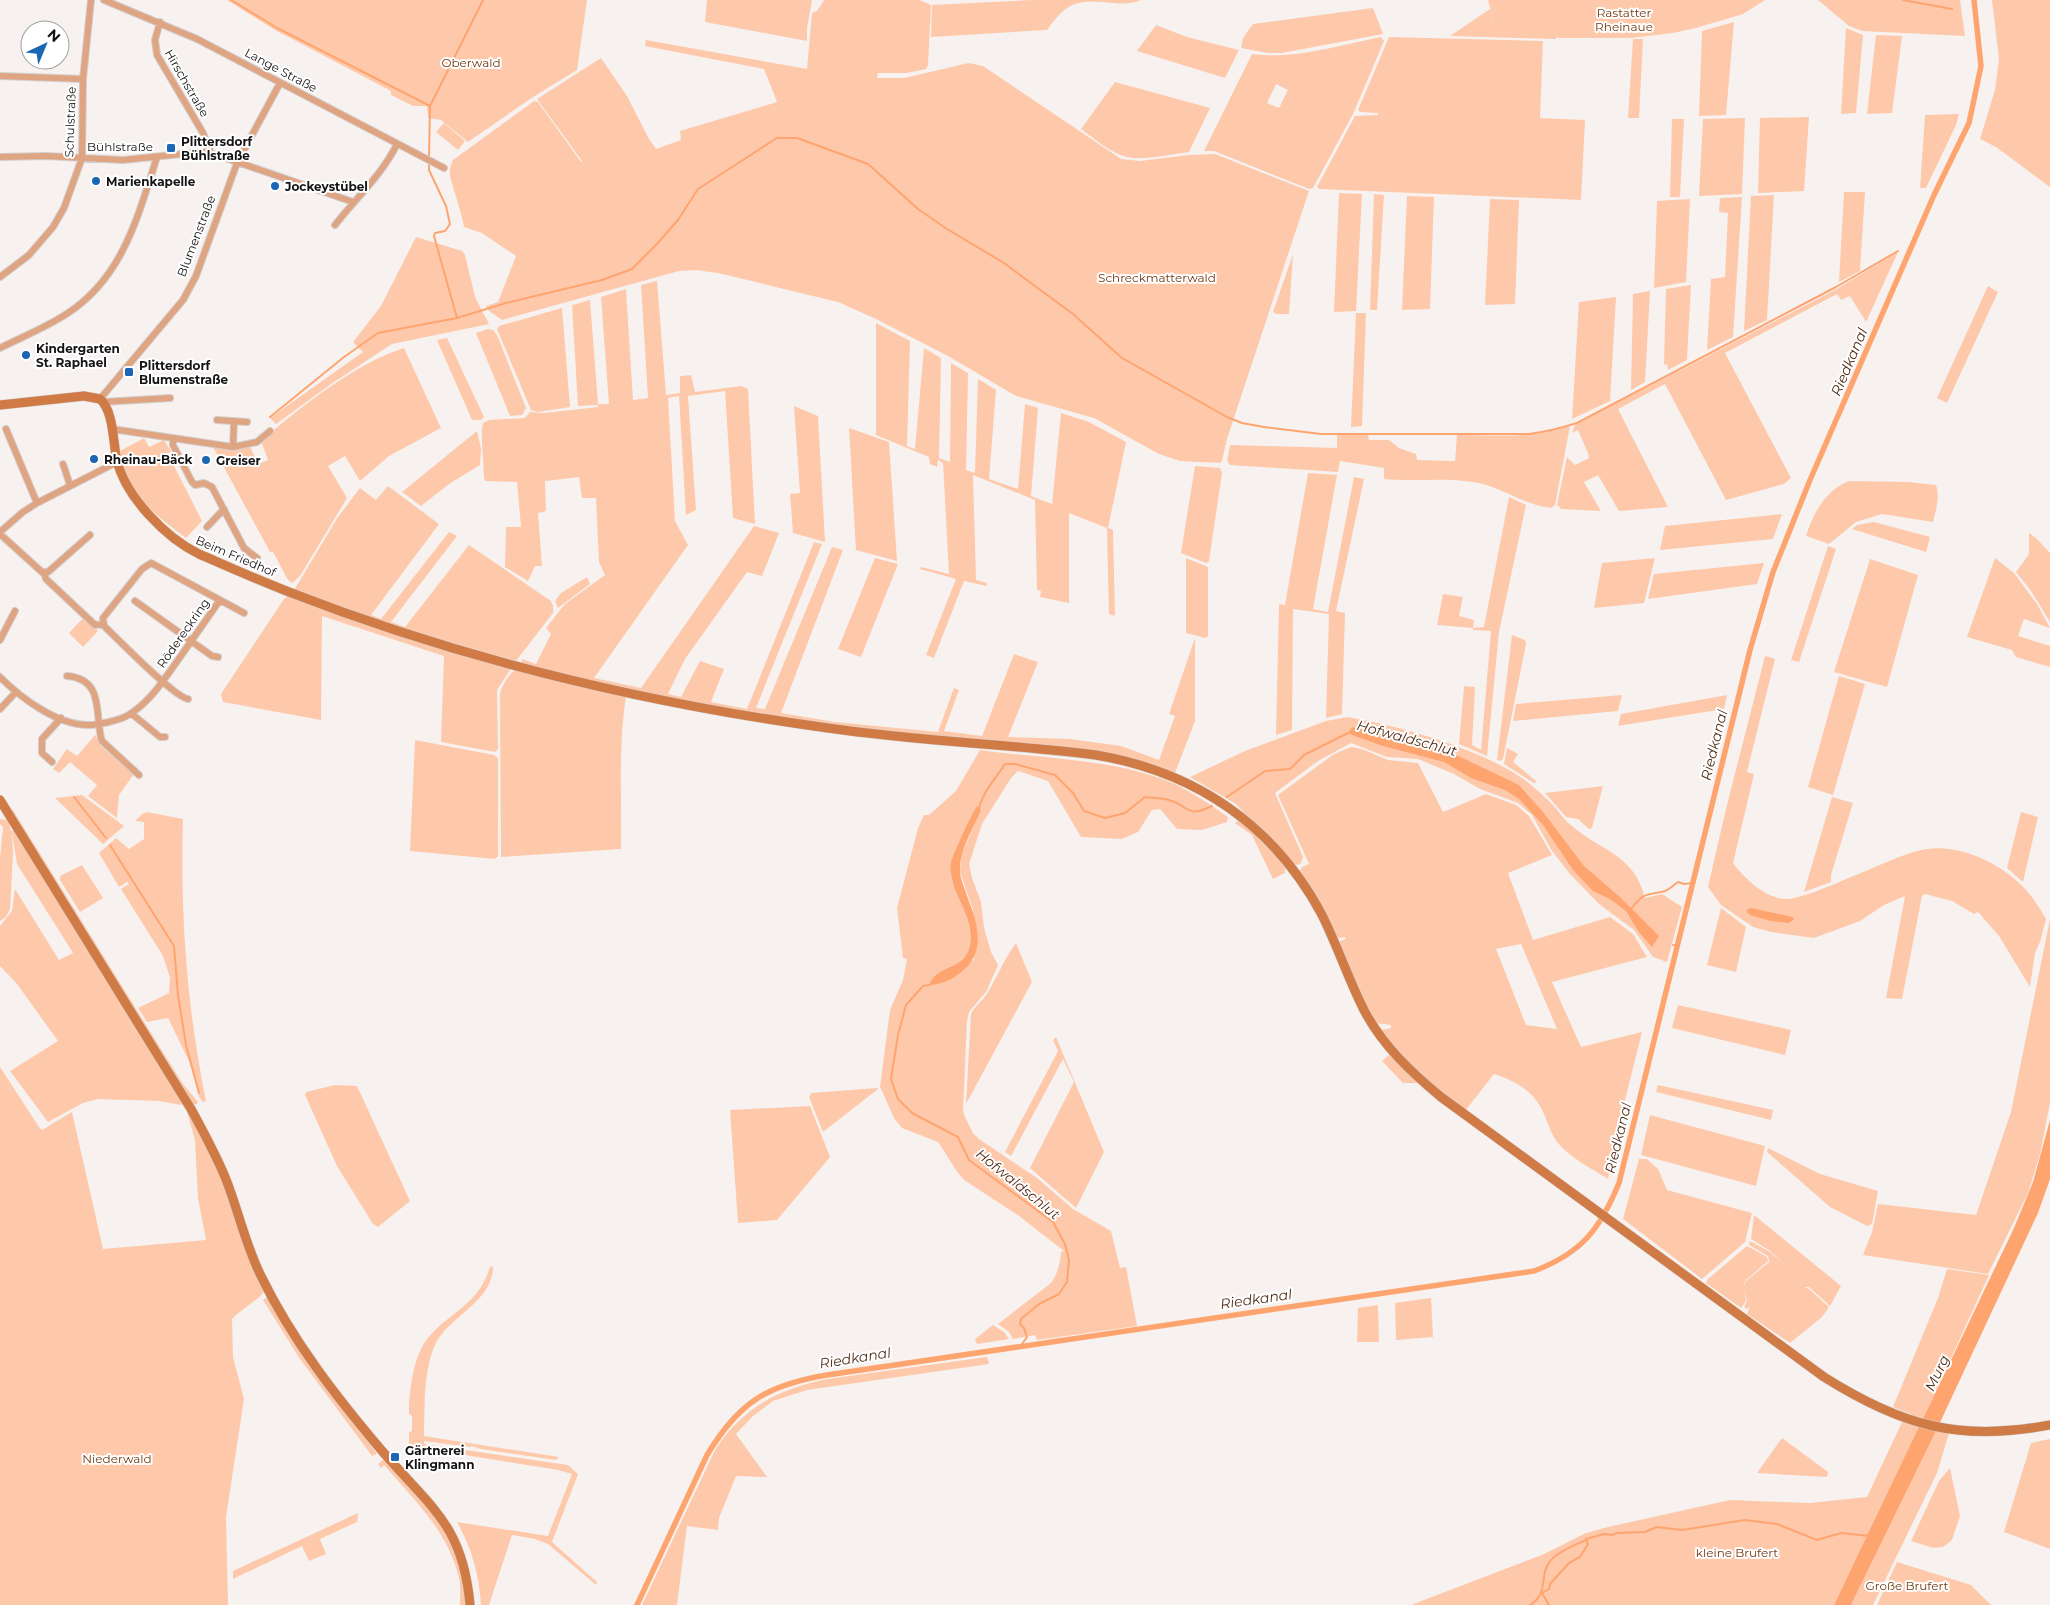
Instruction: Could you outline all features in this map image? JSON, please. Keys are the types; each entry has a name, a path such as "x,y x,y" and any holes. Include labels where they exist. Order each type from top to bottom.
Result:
{"main road":[{"path":"0,404 84,396 102,400"},
{"name":"Beim Friedhof","path":"102,400 108,411 117,462 129,487 146,512 162,530 186,548 299,596 466,652 643,695 738,714 829,729 1096,755 1159,770 1188,783 1238,814 1263,836 1294,870 1322,916 1368,1016 1382,1039 1412,1074 1824,1378 1868,1404 1904,1419 1955,1430 1992,1431 2050,1425"},
{"path":"0,800 3,809 29,846 195,1116 225,1177 260,1274 292,1331 328,1383 385,1454 433,1506 448,1526 463,1561 470,1605"}],"street":[{"name":"Schulstraße","path":"0,277 29,255 53,227 64,208 82,158 83,79 91,0"},
{"name":"Lange Straße","path":"104,0 197,39 444,168"},
{"name":"Hirschstraße","path":"160,22 155,40 157,55 203,133 211,153"},
{"path":"0,76 83,79"},
{"name":"Blumenstraße","path":"102,400 183,300 196,276 237,163 280,83"},
{"path":"335,225 353,202 377,177 397,144"},
{"name":"Bühlstraße","path":"0,157 123,160 201,152 211,153 353,202"},
{"path":"0,348 67,313 99,286 121,255 130,238 157,157"},
{"path":"102,400 170,398"},
{"path":"217,420 247,422"},
{"path":"233,447 234,421"},
{"path":"6,429 37,503"},
{"path":"112,429 233,447 241,447 257,442 270,431"},
{"path":"174,439 173,445 192,482 195,485 204,484 212,487 244,548 257,558"},
{"path":"90,535 48,572 44,572 39,570 0,533 37,503 117,462"},
{"path":"63,464 70,485"},
{"path":"207,527 224,509"},
{"name":"Rödereckring","path":"0,677 35,706 61,718 84,725 118,720 132,714 163,681 220,600 155,564 147,564 102,618 103,624 163,681"},
{"path":"44,572 46,580 95,625 103,624"},
{"path":"220,600 244,613"},
{"path":"135,601 190,642 212,656 218,656"},
{"path":"0,640 15,611"},
{"path":"67,676 82,680 89,686 98,703 102,741 139,775"},
{"path":"163,681 182,698 188,699"},
{"path":"0,709 16,692"},
{"path":"132,714 160,738 165,738"},
{"path":"52,762 42,753 42,739 61,718"}],"green space":[{"name":"Oberwald","path":"227,0 587,0 577,70 533,97 468,142 441,120 428,118 427,106 413,106 391,95 391,91 275,30"},
{"path":"707,0 812,0 807,28 807,41 705,22"},
{"name":"Schreckmatterwald","path":"824,0 919,0 931,5 928,65 926,69 907,73 878,73 877,78 904,78 969,63 983,66 1121,159 1140,161 1215,154 1309,191 1220,463 1180,461 1159,454 1094,418 1016,396 948,356 838,302 718,273 696,270 679,271 502,320 489,311 486,306 498,302 516,256 482,233 464,227 450,176 453,160 534,101 538,102 581,162 537,99 601,58 627,96 656,149 681,140 680,131 777,102 764,69 645,46 646,40 807,69 812,13 817,11"},
{"path":"1031,0 1141,0 1121,4 1082,2 1074,4 1061,13 1047,30 931,37 932,5"},
{"name":"Rastatter Rheinaue","path":"1488,0 1765,0 1743,14 1696,28 1631,38 1558,38 1557,36 1556,39 1450,36 1490,9 1496,31"},
{"path":"1818,0 1960,0 1965,36 1862,31 1849,26"},
{"path":"1992,0 2050,0 2050,187 1996,147 1980,139 1995,90 1999,59"},
{"path":"1373,8 1383,34 1282,53 1268,53 1241,48 1243,38 1253,24"},
{"path":"1734,22 1726,115 1699,116 1702,31"},
{"path":"1156,25 1187,37 1239,50 1225,78 1137,51"},
{"path":"1846,28 1863,35 1856,113 1841,114"},
{"path":"1876,35 1902,36 1892,113 1867,114"},
{"path":"1381,37 1384,41 1353,114 1313,188 1309,189 1214,151 1204,151 1252,54 1284,55 1301,53","holes":["1276,84 1288,90 1279,108 1267,103"]},
{"path":"1389,37 1543,41 1540,118 1585,120 1581,200 1319,189 1317,187 1355,116 1378,115 1378,113 1360,112 1358,110"},
{"path":"1633,39 1643,39 1639,118 1628,118"},
{"path":"1115,82 1210,108 1189,152 1149,158 1127,157 1109,149 1081,129"},
{"path":"1959,114 1956,125 1926,188 1920,188 1925,115"},
{"path":"1809,117 1804,191 1758,193 1760,118"},
{"path":"1745,118 1742,194 1699,196 1703,119"},
{"path":"1672,119 1684,119 1680,197 1670,197"},
{"path":"444,123 465,141 458,150 436,132"},
{"path":"1844,192 1865,192 1860,271 1839,282"},
{"path":"1339,193 1362,194 1356,311 1334,312"},
{"path":"1374,194 1384,195 1377,310 1370,310"},
{"path":"1774,195 1767,320 1744,331 1751,196"},
{"path":"1407,196 1434,197 1430,309 1402,310"},
{"path":"1742,197 1733,337 1707,350 1711,279 1725,277 1728,213 1719,212 1720,198"},
{"path":"1490,199 1519,200 1515,304 1485,305"},
{"path":"1690,199 1686,282 1654,288 1657,201"},
{"path":"416,237 462,251 465,255 475,297 489,324 392,344 331,384 276,424 270,418 363,352 353,342 381,306"},
{"path":"1898,252 1866,322 1850,296 1841,300 1837,294 1725,353 1791,478 1784,484 1726,500 1665,384 1618,409 1668,507 1619,511 1598,475 1584,482 1601,511 1561,509 1557,505 1567,457 1575,465 1589,458 1578,430 1572,433 1575,425 1835,290"},
{"path":"1293,254 1289,314 1276,314 1273,312"},
{"path":"657,281 666,395 680,393 680,376 691,375 695,392 741,386 748,389 755,524 733,518 725,391 688,396 696,510 686,515 679,396 668,398 675,521 688,545 594,678 641,688 754,526 779,533 762,576 747,572 685,659 668,694 681,697 700,661 724,669 711,702 747,709 814,542 822,544 756,708 765,709 832,547 843,550 781,713 835,722 938,732 954,688 959,690 944,731 982,736 1014,654 1038,662 1008,737 1070,739 1121,746 1159,760 1175,716 1169,714 1195,638 1195,721 1175,773 1156,767 745,713 638,692 522,664 522,659 536,664 551,634 546,628 565,604 605,575 599,562 596,498 582,498 579,477 545,481 546,511 538,513 542,566 535,566 528,581 505,567 506,527 521,527 517,482 485,481 482,442 483,423 489,420 525,418 530,412 544,413 598,407 598,405 578,406 572,305 590,300 598,404 609,404 601,297 626,289 633,400 648,398 641,285"},
{"path":"1691,285 1687,360 1668,370 1667,364 1664,365 1666,289"},
{"path":"1988,286 1998,292 1947,403 1937,398"},
{"path":"1650,291 1645,382 1631,390 1633,294"},
{"path":"1616,297 1610,401 1572,419 1579,302"},
{"path":"562,308 570,407 538,412 531,410 497,329 499,326"},
{"path":"1356,313 1366,313 1362,426 1351,427"},
{"path":"876,323 910,341 907,446 915,449 924,348 941,358 939,458 950,462 951,363 968,373 966,470 975,473 978,379 996,390 989,479 1018,489 1025,404 1038,408 1031,496 1052,504 1061,413 1089,422 1126,442 1108,528 1113,530 1115,616 1109,614 1107,528 1069,513 1069,603 1040,597 1041,591 1037,590 1035,500 973,475 976,580 987,583 987,586 964,581 934,658 926,655 956,579 920,569 921,567 949,574 943,463 938,460 937,467 930,464 929,457 876,435"},
{"path":"488,329 493,330 497,335 526,408 522,415 510,416 476,333"},
{"path":"447,338 484,417 481,420 472,420 437,340"},
{"path":"404,348 441,428 389,456 360,481 345,456 328,466 347,498 300,576 292,583 288,580 273,552 270,552 213,447 250,446 258,464 268,460 261,441 276,428 310,401 348,375 367,364"},
{"path":"794,406 818,416 825,542 793,533 790,494 800,493"},
{"path":"1570,426 1555,505 1551,508 1531,503 1483,484 1451,480 1384,479 1384,468 1340,461 1338,472 1230,465 1227,461 1230,445 1337,448 1337,435 1368,435 1369,440 1389,440 1399,448 1416,454 1417,460 1455,461 1457,435 1528,435"},
{"path":"849,428 889,442 897,561 856,550"},
{"path":"477,431 481,449 480,465 449,484 421,506 402,492"},
{"path":"144,438 149,447 164,440 171,451 168,454 202,521 186,538 146,504 133,487 127,475 120,451"},
{"path":"1195,466 1220,468 1222,473 1209,561 1206,563 1181,553"},
{"path":"1308,473 1337,475 1313,609 1328,612 1354,477 1364,479 1336,611 1345,613 1342,714 1326,718 1329,614 1293,609 1292,730 1276,735 1279,604 1285,605"},
{"path":"1849,481 1908,482 1936,485 1938,499 1933,522 1882,514 1856,522 1829,544 1806,536 1812,519 1827,496"},
{"path":"388,486 439,524 371,615 381,619 449,532 457,536 391,622 405,627 469,545 551,601 553,613 516,661 404,629 294,590 338,517 360,488 376,500"},
{"path":"1509,497 1526,505 1499,632 1487,756 1459,744 1464,686 1475,687 1472,745 1481,750 1491,631 1473,630 1473,628 1484,627"},
{"path":"1782,514 1773,539 1660,550 1665,526"},
{"path":"1874,522 1930,537 1926,552 1852,529 1857,525"},
{"path":"2029,533 2050,553 2050,622 2031,591 2016,572 2029,554"},
{"path":"1828,546 1836,549 1799,662 1791,660"},
{"path":"875,558 898,564 861,657 838,649"},
{"path":"1186,558 1208,567 1208,636 1206,638 1186,633"},
{"path":"1655,558 1644,603 1594,608 1602,563"},
{"path":"1995,558 2014,573 2037,604 2050,628 2024,619 2018,636 2050,646 2050,667 2016,657 2012,650 1967,637"},
{"path":"1870,559 1918,575 1887,687 1834,672"},
{"path":"1764,563 1757,584 1648,599 1654,574"},
{"path":"587,577 590,584 558,608 555,601 561,593"},
{"path":"1443,594 1463,597 1459,616 1474,620 1473,628 1437,625"},
{"path":"288,596 509,667 510,670 497,690 498,749 495,752 441,742 444,656 322,616 321,720 223,702 221,694 284,599"},
{"path":"84,617 98,631 83,647 69,633"},
{"path":"1512,635 1525,640 1526,644 1503,759 1500,761 1497,760"},
{"path":"1765,656 1775,659 1747,772 1754,774 1733,863 1757,887 1781,899 1789,899 1803,896 1917,851 1949,849 1965,852 1980,858 1995,865 2022,885 2046,919 2035,953 2030,987 1999,936 1978,912 1974,914 1952,901 1925,894 1922,896 1902,999 1886,998 1905,896 1884,905 1860,921 1814,938 1771,932 1753,927 1721,905 1708,887"},
{"path":"517,669 626,696 621,753 621,849 501,857 500,694 506,680"},
{"path":"1839,676 1865,684 1833,795 1808,787"},
{"path":"1622,695 1618,711 1513,721 1516,704"},
{"path":"1727,695 1724,709 1618,726 1621,714"},
{"path":"1347,717 1436,739 1481,756 1519,776 1542,794 1569,824 1625,863 1640,883 1645,898 1662,894 1682,907 1667,962 1653,957 1634,930 1599,904 1569,873 1552,851 1532,815 1518,803 1480,789 1454,774 1418,759 1387,757 1351,743 1318,761 1275,793 1303,857 1298,865 1292,864 1236,804 1190,777 1245,751 1326,721"},
{"path":"95,735 101,746 134,774 119,795 117,818 88,796 97,785 70,762 59,773 53,769 67,749 77,756"},
{"path":"415,740 494,755 498,758 498,856 495,859 410,851"},
{"path":"1351,747 1362,749 1388,760 1418,763 1443,812 1486,794 1516,805 1529,816 1552,855 1508,873 1533,940 1610,917 1633,934 1647,957 1552,982 1581,1047 1642,1032 1620,1120 1608,1179 1562,1148 1553,1136 1540,1106 1524,1088 1494,1074 1465,1111 1436,1090 1404,1061 1381,1030 1391,1028 1391,1025 1376,1023 1370,1014 1351,975 1339,944 1340,941 1346,939 1345,937 1339,938 1336,936 1302,877 1300,871 1302,867 1309,864 1278,795 1334,754","holes":["1521,944 1557,1029 1526,1025 1496,949"]},
{"path":"1507,748 1518,754 1513,762 1537,782 1534,783 1504,764"},
{"path":"980,750 1097,763 1143,773 1182,788 1228,817 1227,822 1202,830 1177,829 1160,809 1152,810 1138,832 1122,839 1081,837 1048,781 1018,771 1011,778 982,824 969,864 981,902 984,928 991,952 998,965 986,992 969,1012 963,1111 973,1133 979,1139 1037,1178 1073,1209 1111,1231 1120,1268 1126,1267 1137,1326 1037,1340 1035,1335 1013,1339 1009,1332 998,1324 1051,1283 1058,1268 1061,1252 1064,1251 1019,1216 964,1180 938,1142 902,1128 894,1118 880,1087 890,1010 903,980 907,959 903,958 897,908 918,828 924,815 929,815 956,791","holes":["977,807 981,810 961,856 960,872 973,910 974,960 945,969 963,962 968,952 970,929 955,888 951,866 957,846"]},
{"path":"1603,786 1592,828 1589,829 1578,819 1566,817 1545,793"},
{"path":"82,795 124,826 103,844 55,798"},
{"path":"1832,797 1853,803 1831,875 1831,882 1804,892"},
{"path":"11,809 183,1084 198,1102 197,1104 192,1105"},
{"path":"147,812 183,819 182,855 186,961 199,1066 206,1101 203,1102 199,1097 190,1063 168,1018 147,1022 138,1008 169,993 170,978 163,956 121,889 129,884 127,882 119,887 99,853 116,838 129,849 144,839 144,822 135,821"},
{"path":"2021,812 2038,817 2023,882 2007,868"},
{"path":"0,819 8,820 11,831 15,830 183,1102 181,1105 159,1101 98,1099 83,1103 48,1122 10,1071 58,1041 17,984 0,966 0,926 12,911 15,889 59,960 73,953 17,864 12,832 13,853 10,909 6,917 0,921 0,858 3,827 0,824"},
{"path":"1239,819 1285,865 1285,873 1273,879 1252,835 1235,823"},
{"path":"82,865 103,898 80,912 60,880 60,876"},
{"path":"1721,908 1746,927 1736,972 1707,965"},
{"path":"2050,919 2050,1103 2040,1154 2028,1193 1988,1274 1863,1255 1872,1232 1878,1204 1976,1215 2011,1112"},
{"path":"1016,943 1032,982 966,1104 971,1014 986,995"},
{"path":"1678,1005 1791,1030 1785,1055 1672,1028"},
{"path":"1056,1037 1104,1152 1076,1208 1030,1168 1074,1082 1063,1059 1011,1156 1005,1152 1058,1051 1053,1040"},
{"path":"1390,1054 1416,1083 1403,1083 1382,1061"},
{"name":"Niederwald","path":"0,1067 42,1130 72,1112 103,1249 206,1240 198,1198 195,1140 187,1112 215,1160 264,1291 232,1319 233,1357 244,1399 226,1517 228,1605 0,1605"},
{"path":"335,1085 357,1086 410,1201 378,1227 373,1224 337,1166 305,1095 306,1092"},
{"path":"1658,1085 1773,1110 1771,1120 1656,1092"},
{"path":"877,1088 823,1132 809,1097 811,1093"},
{"path":"810,1106 830,1157 777,1220 738,1223 730,1110"},
{"path":"1650,1115 1765,1146 1756,1186 1641,1155"},
{"path":"1768,1148 1820,1174 1878,1191 1872,1224 1867,1226 1830,1207 1767,1152"},
{"path":"1639,1159 1647,1159 1658,1169 1667,1190 1752,1213 1745,1242 1702,1279 1623,1219"},
{"path":"1754,1215 1841,1286 1830,1306 1809,1287 1804,1287 1809,1289 1829,1307 1822,1317 1790,1343 1747,1314 1750,1306 1747,1309 1744,1307 1747,1301 1744,1292 1746,1301 1741,1308 1706,1283 1708,1279 1747,1246 1767,1257 1768,1261 1745,1281 1743,1287 1746,1281 1769,1262 1768,1256 1749,1245 1750,1241 1770,1252 1785,1265 1770,1251 1751,1239"},
{"path":"493,1266 491,1279 486,1290 441,1335 435,1345 428,1366 424,1436 559,1457 556,1460 472,1446 424,1441 424,1444 568,1465 578,1474 552,1542 597,1582 596,1585 548,1544 535,1539 512,1535 489,1605 481,1605 479,1583 474,1562 457,1522 548,1536 572,1474 558,1470 409,1446 409,1432 412,1431 412,1416 409,1414 411,1385 415,1365 422,1347 436,1329 471,1300 485,1280 490,1267"},
{"path":"1947,1269 1989,1275 1923,1419 1893,1407 1938,1298"},
{"path":"1431,1298 1433,1337 1396,1340 1395,1303"},
{"path":"269,1299 377,1454 372,1456 300,1359 263,1300"},
{"path":"1378,1305 1379,1342 1357,1342 1358,1308"},
{"path":"993,1325 1004,1332 1009,1339 977,1344 975,1339"},
{"path":"987,1357 989,1364 807,1390 773,1401 753,1416 736,1434 767,1477 736,1476 719,1518 718,1530 687,1526 677,1605 642,1605 715,1450 726,1435 750,1411 793,1388 827,1379"},
{"name":"kleine Brufert","path":"1902,1422 1921,1427 1834,1605 1411,1605 1544,1554 1586,1533 1608,1527 1730,1500 1810,1503 1867,1497"},
{"path":"1936,1431 1949,1433 1937,1473 1873,1605 1851,1605"},
{"path":"1782,1438 1828,1472 1827,1477 1757,1473"},
{"path":"2050,1439 2050,1549 2004,1532 2031,1443"},
{"path":"384,1459 429,1507 447,1533 461,1563 467,1605 460,1605 459,1578 447,1545 418,1504 384,1465 381,1468 378,1464"},
{"path":"1950,1468 1960,1516 1952,1540 1943,1547 1933,1548 1911,1541 1939,1481"},
{"path":"358,1513 357,1522 320,1539 326,1554 309,1561 302,1546 233,1579 233,1571"},
{"name":"Große Brufert","path":"1897,1562 1971,1585 1991,1605 1877,1605"}],"shaded area":[{"path":"1352,727 1452,753 1519,785 1543,812 1584,866 1621,898 1659,936 1652,947 1638,931 1626,911 1610,899 1593,891 1573,870 1543,825 1519,799 1505,790 1471,778 1444,762 1383,746 1352,735 1349,732"},
{"path":"977,806 981,810 964,847 960,871 977,927 977,947 969,965 957,976 942,983 929,985 939,973 958,963 968,953 971,936 970,929 954,886 951,865 959,842"},
{"path":"1751,908 1793,917 1794,919 1789,923 1771,921 1750,915 1747,910"},
{"path":"2050,1120 2050,1179 2038,1213 1936,1431 1851,1605 1834,1605 2014,1228 2033,1182"}],"waterway":[{"path":"231,0 277,28 430,106"},
{"path":"429,158 430,106 483,0"},
{"path":"1903,0 1952,9"},
{"name":"Riedkanal","path":"637,1605 707,1455 719,1437 743,1409 756,1399 787,1384 827,1375 1534,1271 1565,1256 1587,1238 1604,1214 1619,1183 1750,650 1773,572 1810,480 1934,195 1969,123 1981,66 1974,0"},
{"path":"270,417 344,357 378,333 457,318 506,303 602,280 632,269 678,220 698,189 777,138 797,138 868,164 918,209 947,229 1004,263 1073,314 1122,358 1227,417 1242,423 1264,427 1321,434 1529,434 1577,423 1836,287 1898,251"},
{"path":"429,163 429,170 446,206 450,224 445,231 435,233 434,236 457,318"},
{"name":"Hofwaldschlut","path":"1227,797 1265,771 1290,769 1304,755 1350,732"},
{"name":"Hofwaldschlut","path":"979,809 986,791 1005,764 1015,764 1055,775 1073,793 1084,811 1105,818 1125,813 1145,797 1169,800 1193,811 1204,810 1212,806"},
{"path":"74,797 106,838"},
{"path":"110,845 174,946 178,995 186,1045 199,1093"},
{"name":"Hofwaldschlut","path":"1631,909 1646,895 1665,891 1678,882 1684,884 1693,883"},
{"name":"Hofwaldschlut","path":"1673,945 1678,946"},
{"name":"Hofwaldschlut","path":"929,985 923,986 906,1005 898,1035 891,1079 898,1099 912,1113 958,1137 969,1160 1053,1222 1065,1244 1069,1260 1067,1282 1059,1294 1039,1304 1021,1319 1020,1324 1024,1328 1027,1337 1020,1347"},
{"path":"1549,1605 1542,1593 1549,1589 1550,1584 1569,1563 1580,1557 1588,1544 1586,1539 1604,1534 1645,1532 1657,1527 1682,1530 1745,1520 1777,1524 1817,1540 1841,1533 1869,1536"},
{"path":"1530,1605 1540,1595 1545,1571 1551,1560 1563,1551 1586,1540"}],"place":[{"name":"Plittersdorf Bühlstraße","path":"171,148"},
{"name":"Marienkapelle","path":"96,181"},
{"name":"Jockeystübel","path":"275,186"},
{"name":"Kindergarten St. Raphael","path":"26,355"},
{"name":"Plittersdorf Blumenstraße","path":"129,372"},
{"name":"Rheinau-Bäck","path":"94,459"},
{"name":"Greiser","path":"206,460"},
{"name":"Gärtnerei Klingmann","path":"395,1457"}],"water label":[{"name":"Murg","path":"1937,1373"}]}
